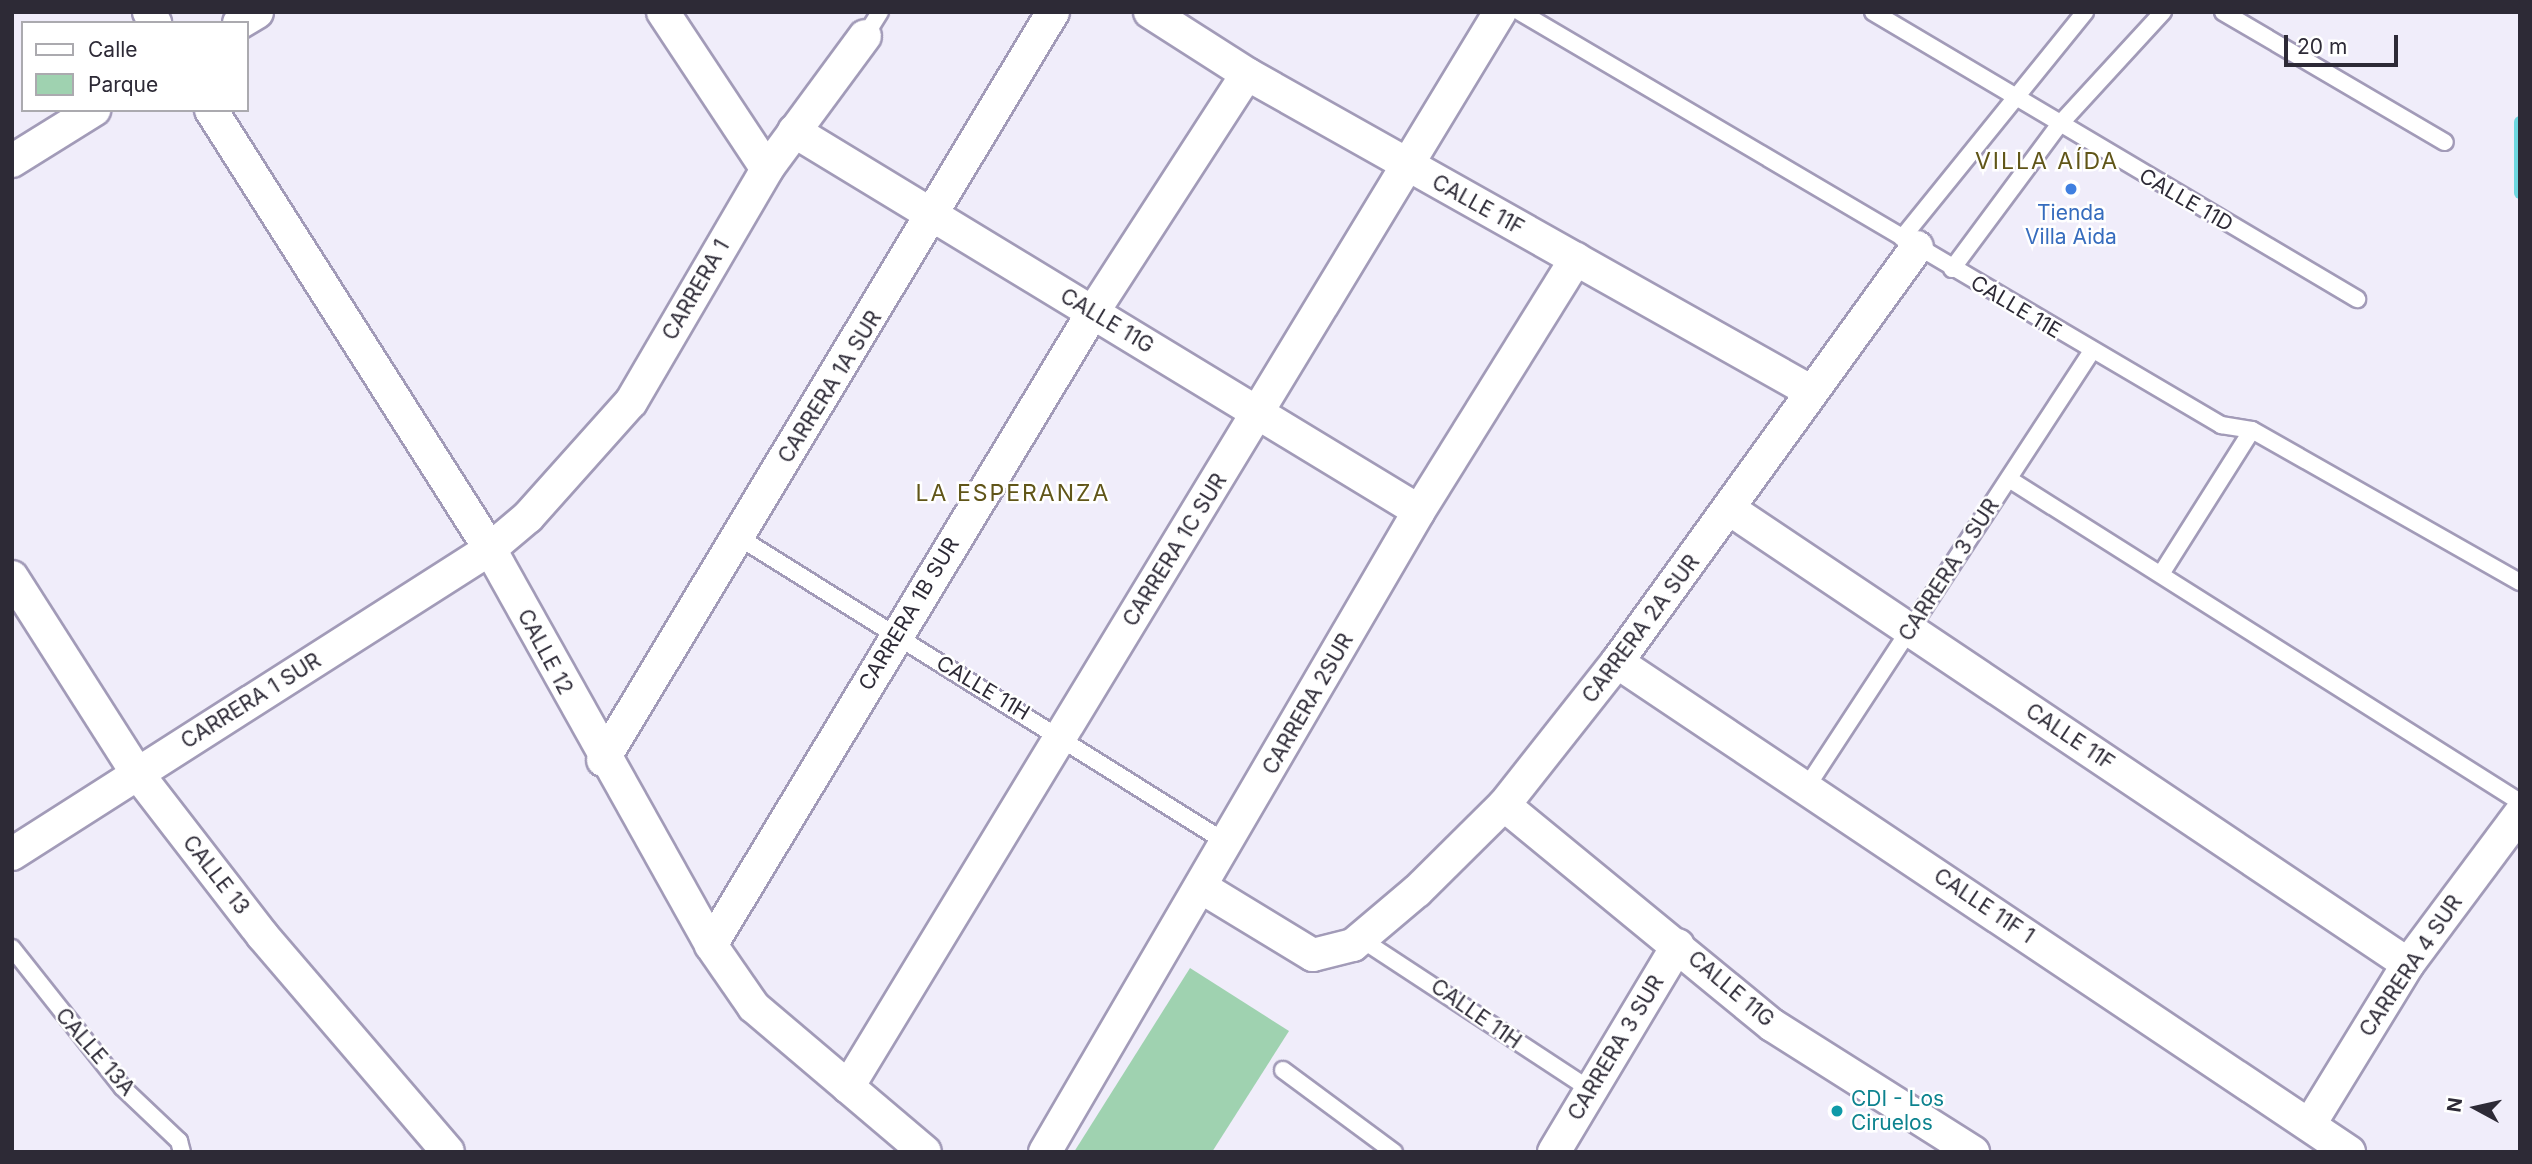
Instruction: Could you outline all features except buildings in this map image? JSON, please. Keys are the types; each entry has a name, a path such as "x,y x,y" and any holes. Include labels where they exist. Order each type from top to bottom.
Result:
{"street":[{"path":"663,12 767,169"},
{"name":"CARRERA 1A SUR","path":"603,760 737,536 936,216 1053,12"},
{"name":"CALLE 11F","path":"1150,12 1247,74 1810,391"},
{"name":"CARRERA 1C SUR","path":"848,1087 1060,735 1411,167 1500,12"},
{"name":"CARRERA 1","path":"490,549 631,402 767,169 872,24"},
{"name":"CARRERA 1B SUR","path":"711,945 1093,312 1247,74"},
{"path":"12,161 91,112"},
{"name":"CALLE 12","path":"212,112 490,549 603,760 711,945 754,1007 925,1152"},
{"name":"CALLE 11G","path":"794,131 1419,511"},
{"name":"CARRERA 2A SUR","path":"1201,887 1313,955 1361,939 1504,805 1617,662 1731,510 1910,243"},
{"name":"CARRERA 2SUR","path":"1045,1152 1419,511 1576,259"},
{"name":"CALLE 11F","path":"1731,510 2408,964"},
{"name":"CARRERA 1 SUR","path":"12,854 490,549"},
{"name":"CALLE 13","path":"12,577 137,773 263,936 449,1152"},
{"name":"CALLE 11F 1","path":"1617,662 2350,1152"},
{"name":"CALLE 11G","path":"1504,805 1678,945 1772,1025 1973,1152"},
{"name":"CARRERA 4 SUR","path":"2310,1124 2408,964 2520,814"},
{"name":"CARRERA 3 SUR","path":"1554,1152 1678,945"}],"lane":[{"name":"CALLE 11E","path":"1520,12 1952,269 2221,425 2252,430 2520,582"},
{"name":"CALLE 11D","path":"1872,12 2357,299"},
{"path":"1910,243 2012,97 2085,12"},
{"path":"1952,269 2059,125 2163,12"},
{"path":"2223,12 2445,142"},
{"name":"CARRERA 3 SUR","path":"1806,788 2092,351"},
{"path":"2161,574 2252,430"},
{"path":"2009,479 2520,802"},
{"name":"CALLE 11H","path":"737,536 1060,735 1227,843"},
{"name":"CALLE 11H","path":"1361,939 1591,1090"},
{"name":"CALLE 13A","path":"12,948 122,1087 179,1141 181,1152"},
{"path":"1283,1070 1395,1152"}],"green space":[{"path":"1190,968 1289,1031 1212,1152 1074,1152"}],"waterway":[{"path":"2520,122 2520,193"}],"place":[{"name":"Tienda Villa Aida","path":"2071,189"},
{"name":"CDI - Los Ciruelos","path":"1837,1111"}],"district":[{"name":"VILLA AÍDA","path":"2047,161"},
{"name":"LA ESPERANZA","path":"1013,493"}]}
